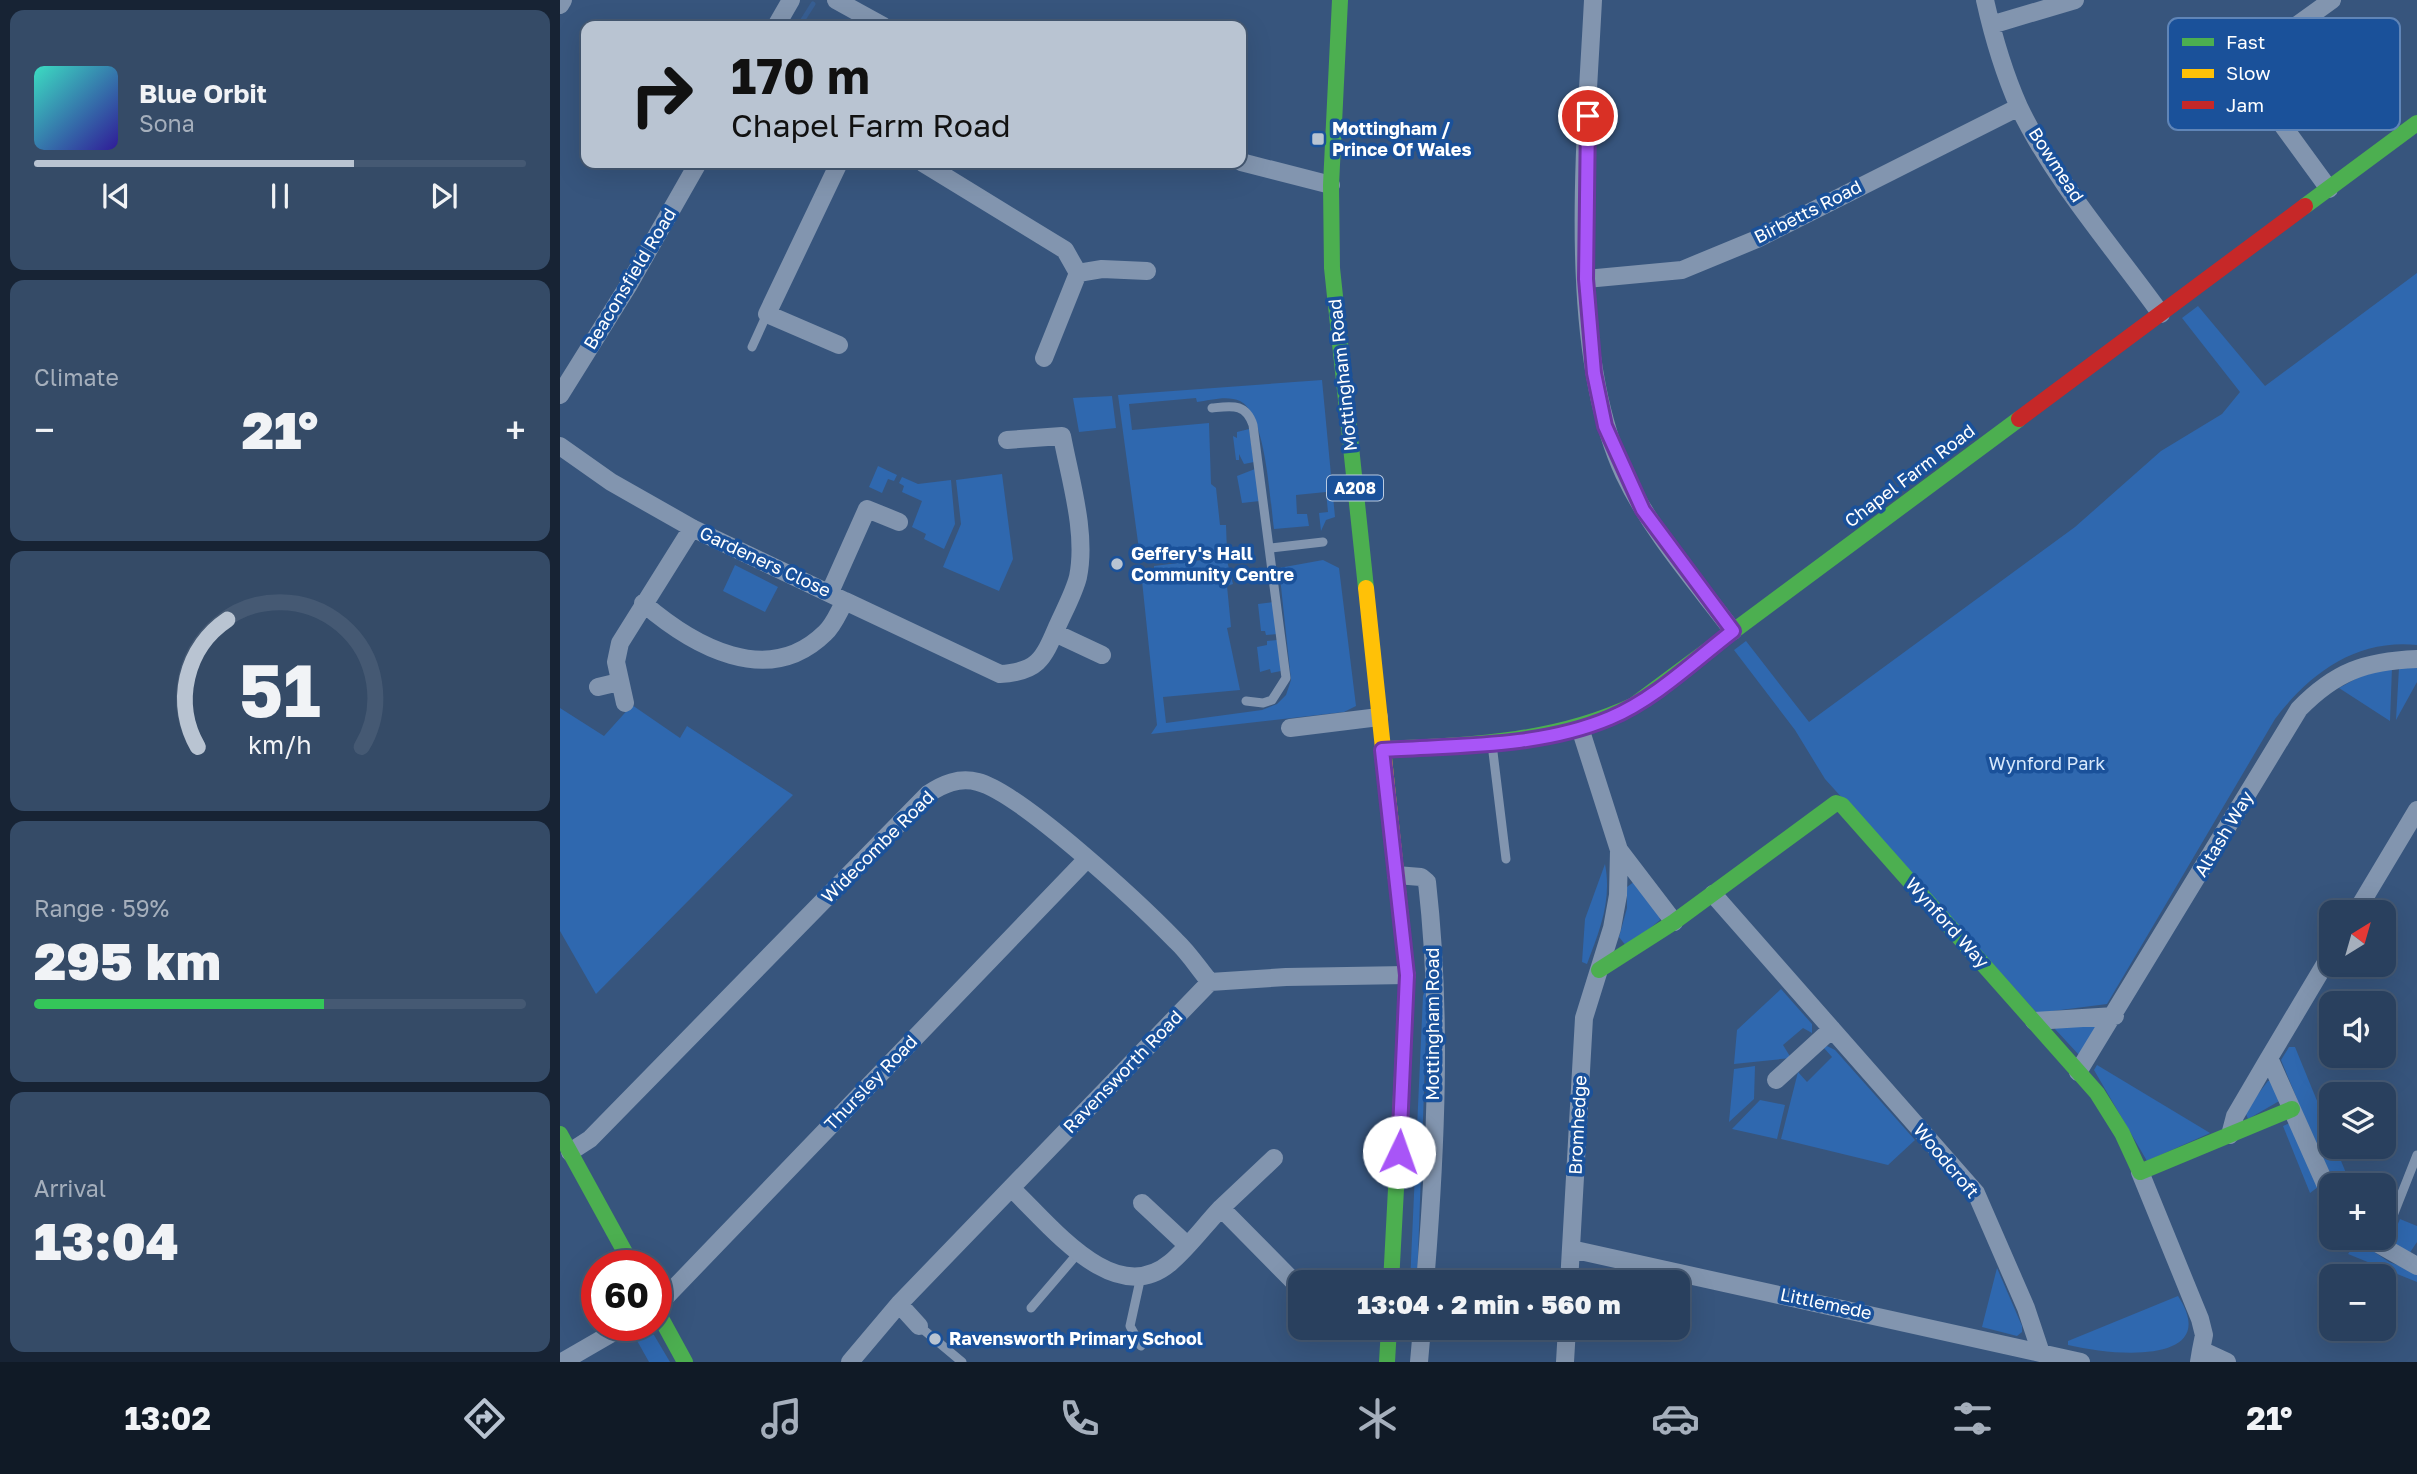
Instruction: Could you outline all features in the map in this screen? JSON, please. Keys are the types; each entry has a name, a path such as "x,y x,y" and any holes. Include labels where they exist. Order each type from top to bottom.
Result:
{"street":[{"path":"560,5 563,0"},
{"path":"779,21 791,0"},
{"path":"836,0 874,21"},
{"name":"Mottingham Road","path":"1340,0 1331,185 1332,268 1407,975 1392,1270"},
{"path":"1592,0 1585,171 1586,279 1594,373 1605,426 1643,510 1733,631"},
{"name":"Bowmead","path":"1985,0 2019,107 2056,170 2161,314"},
{"path":"1991,25 2075,0"},
{"path":"2307,18 2332,0"},
{"name":"Birbetts Road","path":"1586,279 1682,270 1757,239 2019,107"},
{"name":"Chapel Farm Road","path":"1382,750 1533,740 1580,728 1634,705 2417,123"},
{"path":"2286,130 2329,189"},
{"path":"1246,163 1331,185"},
{"name":"Beaconsfield Road","path":"560,395 628,286 695,168"},
{"path":"837,168 767,314 839,345"},
{"path":"931,168 1065,250 1078,273"},
{"path":"1078,273 1102,269 1147,271"},
{"path":"1044,358 1078,273"},
{"path":"899,522 867,509 837,597 1000,674 1031,670 1045,653 1078,577 1077,524 1062,436 1007,440"},
{"name":"Gardeners Close","path":"560,446 611,482 692,528 837,597 827,632 806,648 786,658 752,662 718,652 681,632 643,604"},
{"name":"Gardeners Close","path":"625,703 616,662 620,643 692,528"},
{"path":"1055,633 1101,655"},
{"name":"Altash Way","path":"2078,1072 2115,1016 2299,709 2324,684 2353,670 2374,663 2417,659"},
{"path":"598,687 619,682"},
{"path":"1290,729 1379,717"},
{"name":"Bromhedge","path":"1570,1270 1584,1018 1618,903 1619,850 1580,728"},
{"name":"Widecombe Road","path":"570,1152 590,1139 936,789 960,780 987,785 1035,816 1178,942 1210,982"},
{"name":"Wynford Way","path":"1713,894 1836,803 1842,805 2107,1106 2140,1172 2200,1318 2204,1335 2200,1356 2227,1362"},
{"path":"2363,900 2417,810"},
{"path":"1619,850 1674,922"},
{"name":"Thursley Road","path":"672,1291 1086,860"},
{"name":"Mottingham Road","path":"1396,875 1421,877 1427,882 1433,929 1436,1051 1426,1270"},
{"path":"1599,970 1622,958 1713,894"},
{"name":"Woodcroft","path":"1713,894 1976,1193 2026,1308 2041,1353"},
{"path":"2230,1135 2235,1116 2319,974"},
{"path":"1210,982 1286,977 1407,975"},
{"name":"Ravensworth Road","path":"850,1362 899,1304 1210,982"},
{"path":"2034,1021 2115,1016"},
{"path":"1776,1080 1832,1030"},
{"path":"2269,1058 2320,1173"},
{"path":"2140,1172 2292,1109"},
{"path":"560,1135 624,1250"},
{"path":"1011,1188 1099,1269 1114,1275 1141,1276 1171,1262 1274,1158"},
{"path":"1142,1203 1186,1244"},
{"path":"1222,1208 1288,1276"},
{"name":"Littlemede","path":"1571,1249 2081,1362"},
{"path":"2388,1250 2417,1266"},
{"path":"899,1304 919,1326"},
{"path":"672,1338 685,1362"},
{"path":"1387,1362 1388,1340"},
{"path":"1419,1362 1421,1340"},
{"path":"1565,1362 1566,1340"},
{"path":"562,1362 598,1341"}],"lane":[{"path":"752,347 767,314"},
{"path":"1212,408 1240,407 1251,419 1271,548 1286,678 1272,700 1263,703 1246,701"},
{"path":"1271,548 1323,542"},
{"path":"1492,743 1506,859"},
{"path":"2396,1197 2417,1155"},
{"path":"1031,1308 1079,1252"},
{"path":"1141,1276 1130,1326 1141,1346"},
{"path":"919,1326 962,1362"}],"green space":[{"name":"Wynford Park","path":"2417,273 2417,645 2374,648 2354,654 2336,662 2303,687 2275,719 2107,1004 2037,1013 1825,779 1795,730 1734,650 1746,641 1809,722 2075,527 2161,451 2222,414 2240,392 2182,318 2198,306 2265,386"},
{"path":"1322,380 1335,517 1326,520 1321,531 1319,513 1328,512 1326,492 1296,495 1297,514 1307,514 1309,526 1274,529 1261,440 1249,409 1240,401 1225,398 1197,402 1196,398 1129,404 1132,430 1209,423 1211,484 1216,488 1220,525 1226,525 1227,553 1154,561 1153,556 1140,557 1118,395"},
{"path":"1112,396 1116,428 1079,432 1073,398"},
{"path":"1249,429 1254,462 1244,464 1239,454 1239,460 1236,460 1233,436 1237,438 1237,432"},
{"path":"878,466 897,475 894,481 888,479 882,493 869,487"},
{"path":"1255,469 1260,501 1242,503 1237,476"},
{"path":"1002,474 1013,559 999,591 943,567 961,524 956,480"},
{"path":"902,477 918,484 951,480 955,524 944,549 924,539 926,534 912,527 922,501 902,492 904,486 899,483"},
{"path":"1226,557 1233,584 1227,586 1231,627 1227,628 1240,690 1163,697 1166,723 1262,710 1277,704 1286,695 1291,680 1279,568 1323,560 1339,568 1356,706 1344,712 1151,734 1157,725 1141,571 1154,570 1154,566"},
{"path":"735,565 778,587 765,612 723,591"},
{"path":"1273,602 1277,634 1266,635 1265,631 1261,631 1258,604"},
{"path":"1277,640 1281,671 1271,673 1270,669 1260,672 1257,647 1267,645 1267,641"},
{"path":"2417,667 2417,682 2396,720 2399,668"},
{"path":"2392,668 2390,721 2339,688 2361,676"},
{"path":"632,705 680,738 687,726 793,795 596,994 560,931 560,708 604,736"},
{"path":"1605,864 1606,902 1587,964 1582,962 1585,919"},
{"path":"1635,881 1658,912 1660,920 1627,947 1619,937 1627,908 1627,887"},
{"path":"1428,982 1417,1270 1411,1270 1423,996"},
{"path":"1781,989 1812,1024 1812,1033 1803,1028 1783,1045 1791,1058 1734,1064 1737,1030"},
{"path":"2058,1025 2099,1025 2079,1055 2055,1029"},
{"path":"1827,1046 1835,1050 1915,1140 1888,1165 1781,1139 1798,1072 1807,1082 1832,1057 1824,1048"},
{"path":"2289,1047 2295,1047 2319,1106 2319,1152 2281,1060"},
{"path":"2097,1065 2210,1133 2147,1161 2094,1070"},
{"path":"1755,1066 1754,1099 1729,1122 1734,1069"},
{"path":"2268,1081 2271,1081 2281,1100 2248,1119 2245,1111"},
{"path":"1760,1100 1785,1105 1777,1139 1732,1129"},
{"path":"2290,1123 2318,1187 2310,1193 2283,1126"},
{"path":"2322,1159 2340,1159 2346,1173 2327,1173"},
{"path":"2400,1219 2417,1226 2417,1242 2409,1254 2396,1246 2396,1228"},
{"path":"2351,1250 2371,1250 2395,1264 2373,1264 2348,1254"},
{"path":"2396,1264 2417,1272 2417,1282 2396,1273"},
{"path":"1997,1268 2022,1326 2022,1332 2017,1336 1982,1327"},
{"path":"2178,1296 2188,1318 2187,1333 2177,1344 2138,1353 2068,1345 2068,1341"},
{"path":"637,1341 658,1341 670,1362 649,1362"}],"waterway":[{"path":"802,21 813,4"}],"traffic: fast":[{"path":"1340,0 1331,185 1332,268 1366,588"},
{"path":"2305,206 2417,123"},
{"path":"1382,749 1447,746 1542,735 1604,718 1634,705 2019,419"},
{"path":"1599,970 1674,922 1836,803 1842,805 2097,1093 2122,1133 2140,1172 2292,1109"},
{"path":"1392,1270 1404,1038"},
{"path":"560,1134 624,1250"},
{"path":"672,1338 685,1362"},
{"path":"1387,1362 1388,1340"}],"traffic: slow":[{"path":"1366,588 1407,975 1404,1038"}],"traffic: jam":[{"path":"2019,419 2305,206"}],"place":[{"name":"Mottingham / Prince Of Wales","path":"1318,139"},
{"name":"Geffery's Hall Community Centre","path":"1117,564"},
{"name":"Ravensworth Primary School","path":"935,1339"}],"route":[{"path":"1399,1152 1407,975 1382,750 1533,740 1610,718 1634,705 1733,631 1643,510 1605,426 1594,373 1586,279 1585,171 1588,116"}]}
